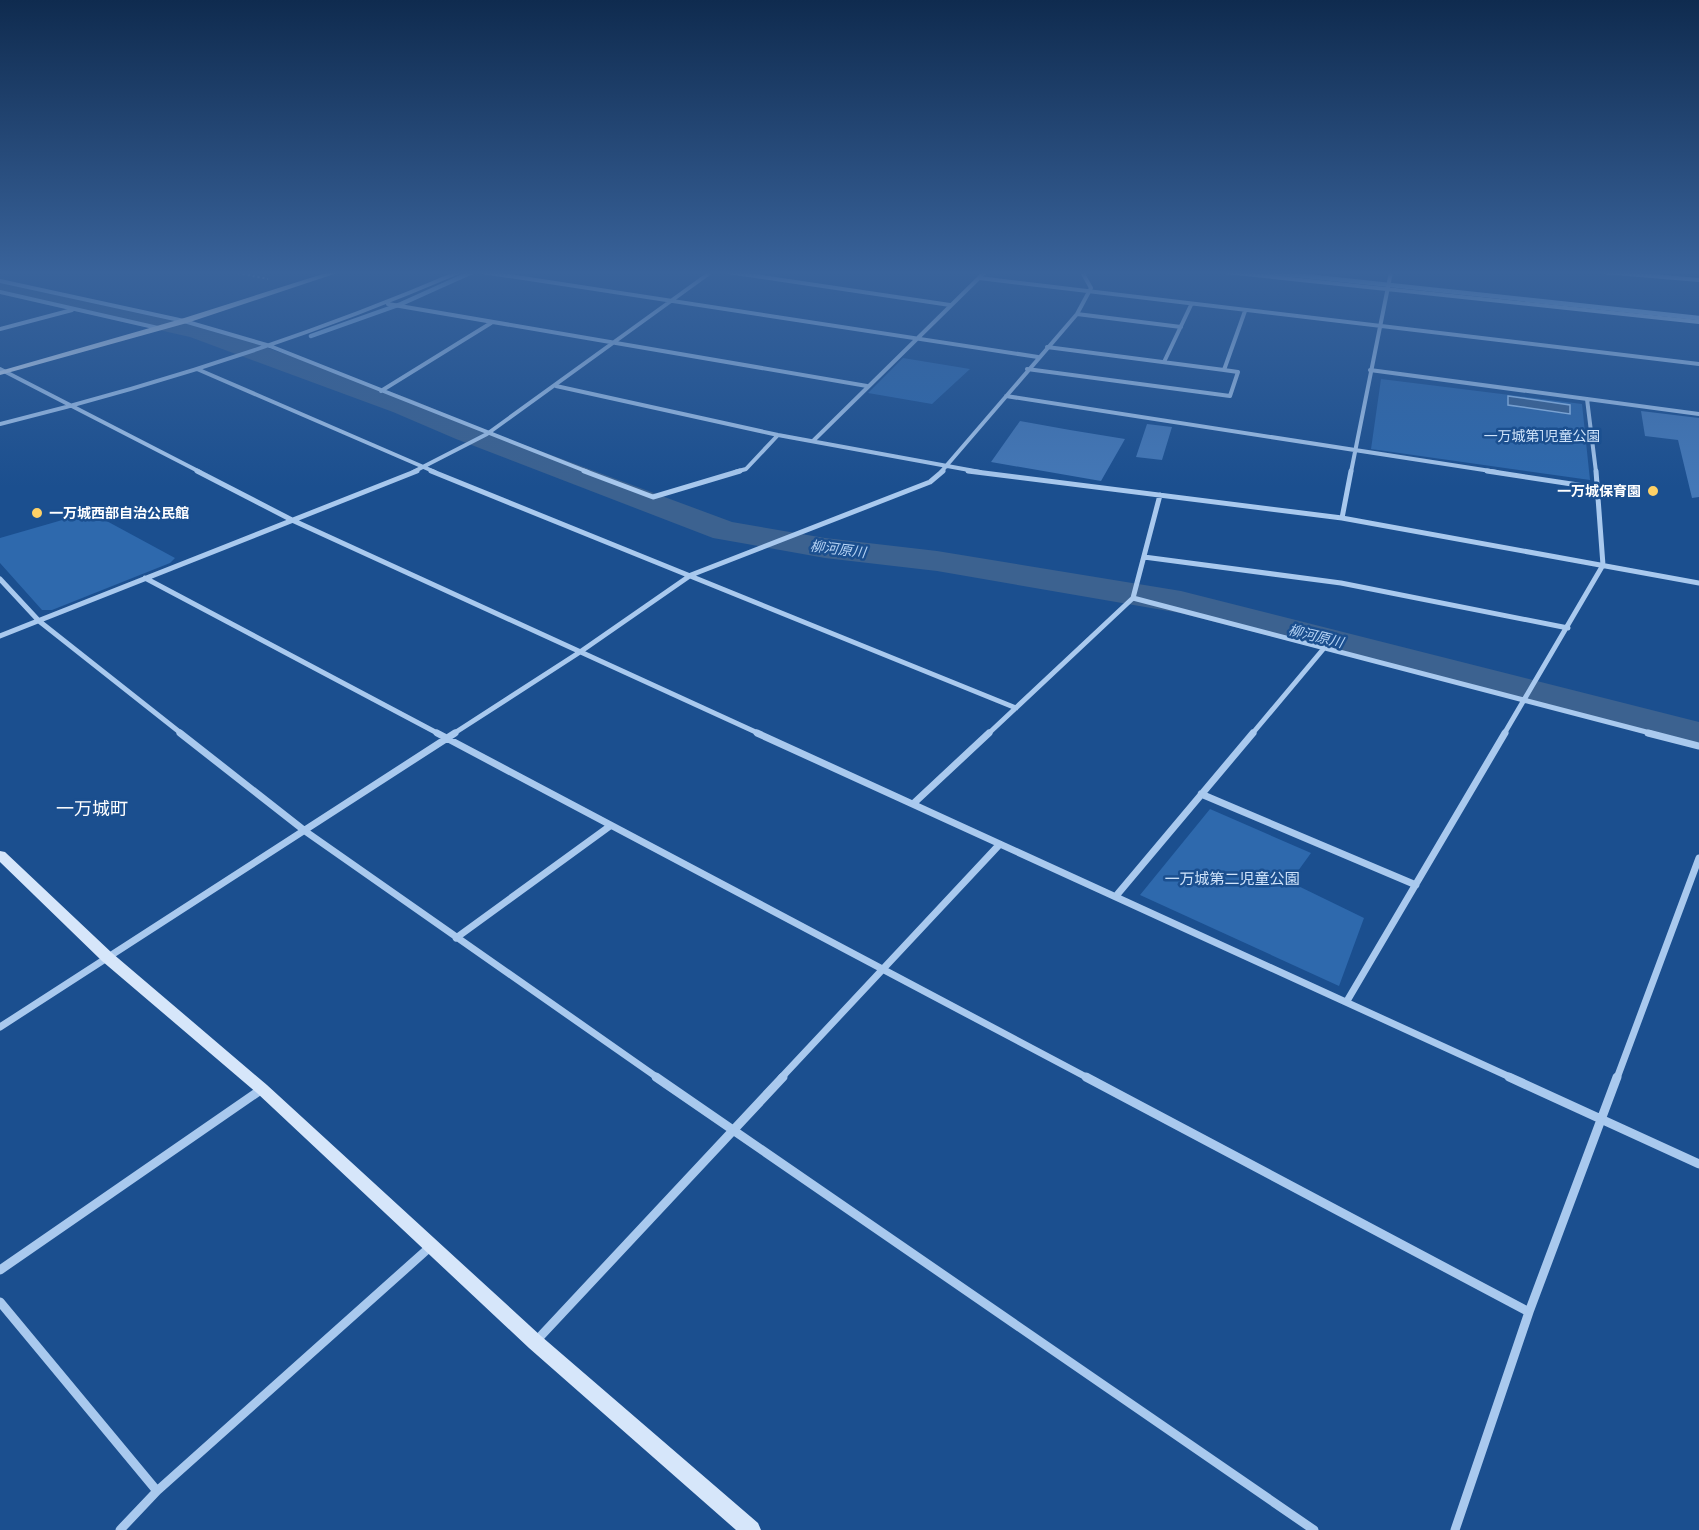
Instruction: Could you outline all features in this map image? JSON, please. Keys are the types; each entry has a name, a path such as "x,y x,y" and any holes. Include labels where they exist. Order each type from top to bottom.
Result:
{"street":[{"path":"2,371 103,343"},
{"path":"261,343 487,435 653,497 746,469 778,435"},
{"path":"0,424 71,408 277,343"},
{"path":"381,391 458,343"},
{"path":"0,636 424,468 487,435 613,343"},
{"path":"616,343 867,386"},
{"path":"813,441 911,343"},
{"path":"946,343 1038,357"},
{"path":"0,1027 580,652 691,576 930,482 946,468 1050,343"},
{"path":"1164,362 1173,343"},
{"path":"1224,370 1233,343"},
{"path":"1342,518 1370,370 1377,343"},
{"path":"1523,343 1699,364"},
{"path":"1027,369 1230,396 1238,372 1047,347"},
{"path":"197,369 424,468 1016,708"},
{"path":"1370,370 1699,414"},
{"path":"2,371 292,520 1699,1164"},
{"path":"556,386 778,435 946,468 1342,518 1699,583"},
{"path":"1006,396 1598,488"},
{"path":"1347,1001 1604,565 1598,488 1587,399"},
{"path":"914,803 1133,598 1160,495"},
{"path":"1144,557 1341,583 1568,628"},
{"path":"145,578 1529,1312"},
{"path":"0,579 39,621 304,831 734,1131 1314,1530"},
{"path":"1133,598 1699,746"},
{"path":"1116,896 1325,647"},
{"path":"1201,794 1416,885"},
{"path":"456,938 610,826"},
{"path":"535,1342 999,845"},
{"path":"0,855 107,957 262,1089 535,1342 751,1530"},
{"path":"1455,1530 1529,1312 1699,858"},
{"path":"0,1270 262,1089"},
{"path":"120,1530 157,1491 430,1247"},
{"path":"0,1302 157,1491"}],"green space":[{"path":"903,358 970,369 932,404 868,393"},
{"name":"一万城第1児童公園","path":"1381,379 1582,404 1590,480 1371,449"},
{"path":"90,512 175,558 170,563 52,610 42,610 0,563 0,538"},
{"name":"一万城第二児童公園","path":"1210,809 1311,853 1290,882 1364,918 1339,986 1140,895"}],"shaded area":[{"path":"1508,396 1570,405 1570,414 1508,405"}],"building":[{"path":"1641,411 1699,418 1699,497 1692,498 1678,440 1645,436"},
{"path":"1020,421 1125,439 1101,481 991,462"},
{"path":"1147,424 1172,427 1162,460 1136,457"}],"waterway":[{"name":"柳河原川","path":"232,343 403,406 466,433 725,531 825,548 937,561 1181,602 1699,734"}],"place":[{"name":"一万城保育園","path":"1653,491"},
{"name":"一万城西部自治公民館","path":"37,513"}],"district":[{"name":"一万城町","path":"92,809"}]}
